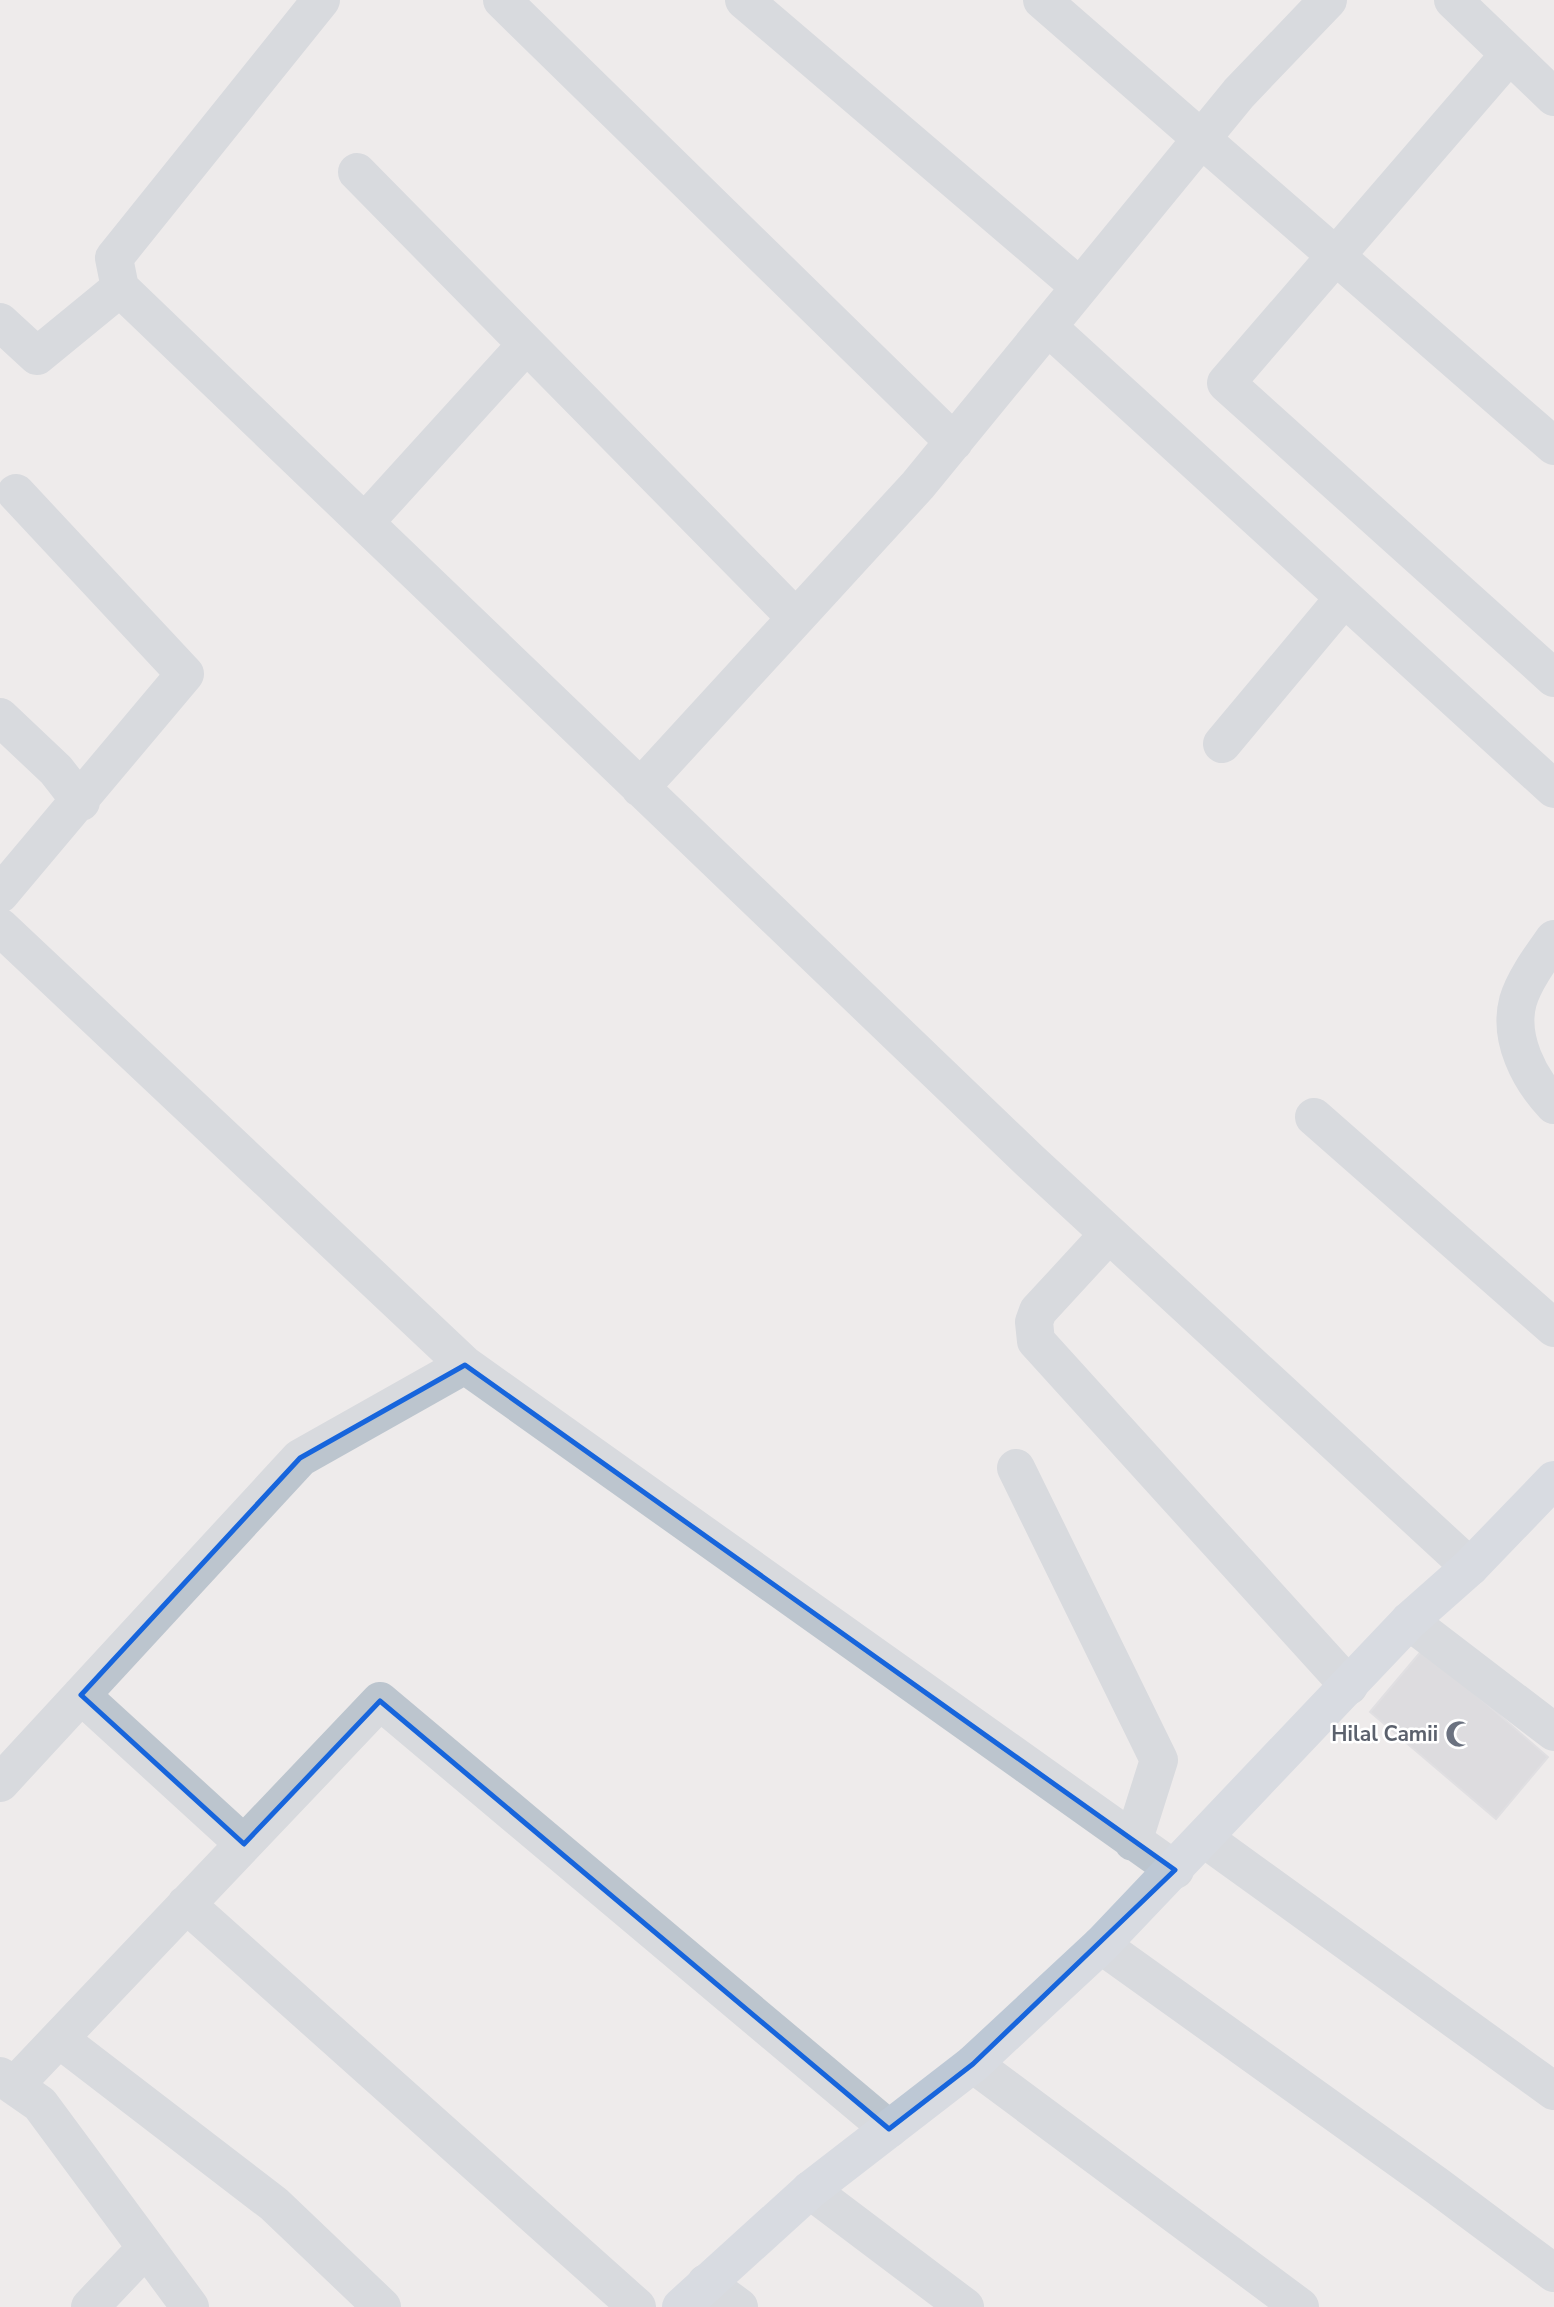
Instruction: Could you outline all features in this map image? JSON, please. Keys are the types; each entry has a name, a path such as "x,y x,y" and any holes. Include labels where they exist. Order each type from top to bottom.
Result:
{"street":[{"path":"321,0 114,258 120,288 1109,1234 1470,1567"},
{"path":"502,0 954,442"},
{"path":"744,0 1080,287"},
{"path":"1042,0 1554,446"},
{"path":"640,788 954,442 1239,93 1328,0"},
{"path":"1455,1 1554,97"},
{"path":"1509,55 1334,254 1226,383 1554,678"},
{"path":"357,172 796,618"},
{"path":"0,322 37,356 120,288"},
{"path":"1048,327 1554,789"},
{"path":"365,522 526,345"},
{"path":"0,894 81,802 185,674 16,493"},
{"path":"1222,744 1344,598"},
{"path":"0,717 56,770 81,802"},
{"path":"0,927 465,1365 1175,1870"},
{"path":"1554,939 1518,1001 1517,1041 1535,1085 1554,1105"},
{"path":"1314,1117 1554,1328"},
{"path":"1109,1234 1038,1311 1034,1332 1037,1341 1349,1686"},
{"path":"0,1783 300,1458 465,1365"},
{"path":"1016,1468 1159,1760 1133,1842"},
{"path":"693,2295 810,2190 973,2064 1101,1945 1205,1839 1409,1622 1470,1567 1554,1480"},
{"path":"1409,1622 1554,1732"},
{"path":"81,1695 244,1844"},
{"path":"190,2307 40,2104 7,2081 59,2039 380,1700 889,2129"},
{"path":"1205,1839 1554,2091"},
{"path":"186,1904 637,2307"},
{"path":"1101,1945 1554,2273"},
{"path":"59,2039 274,2204 382,2307"},
{"path":"973,2064 1300,2307"},
{"path":"810,2190 965,2307"},
{"path":"90,2307 146,2248"},
{"path":"693,2295 739,2307"}],"highlighted area":[{"path":"465,1365 1175,1870 973,2064 889,2129 380,1701 244,1844 81,1695 300,1458"}],"building":[{"name":"Hilal Camii","path":"1423,1649 1548,1757 1496,1819 1370,1712"}],"place":[{"name":"Hilal Camii","path":"1459,1734"}]}
